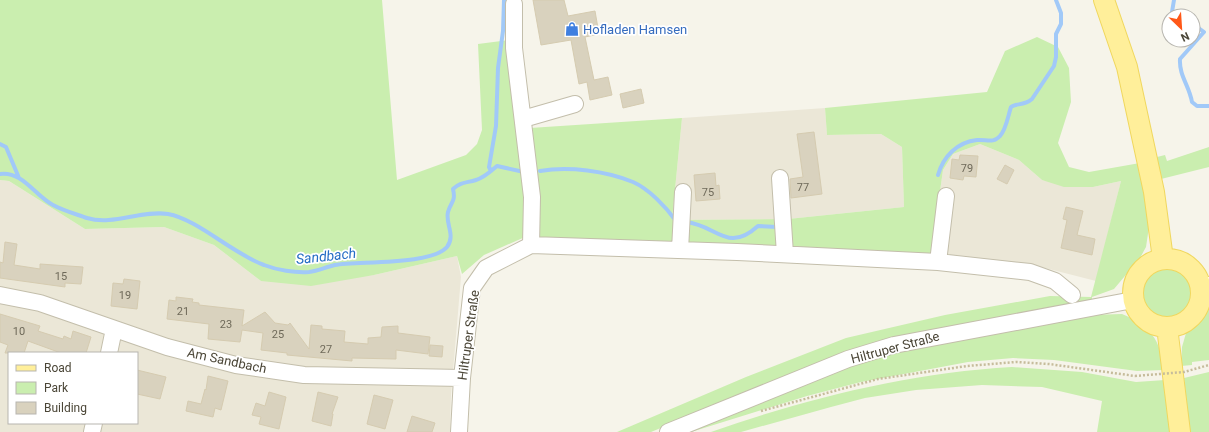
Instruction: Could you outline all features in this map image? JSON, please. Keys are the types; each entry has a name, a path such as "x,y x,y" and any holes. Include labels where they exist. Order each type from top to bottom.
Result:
{"main road":[{"path":"1104,0 1126,67 1154,192 1163,259"},
{"path":"1163,259 1175,260 1185,264 1205,286 1193,314 1179,325 1167,327 1156,325 1145,320 1137,311 1133,300 1133,287 1138,274 1145,267 1155,261 1163,259"},
{"path":"1167,327 1180,432"}],"street":[{"path":"514,4 514,48 532,197 531,245"},
{"path":"523,120 575,104"},
{"path":"780,178 785,254"},
{"path":"680,250 683,192"},
{"path":"938,262 946,196"},
{"name":"Hiltruper Straße","path":"459,432 462,378 472,288 486,268 531,245 785,254 938,262 1030,272 1054,281 1072,295"},
{"name":"Am Sandbach","path":"0,295 40,303 167,347 236,365 304,375 462,378"},
{"name":"Hiltruper Straße","path":"668,432 848,359 894,345 1133,300"},
{"path":"109,352 114,329"}],"path":[{"path":"759,412 878,379 967,366 1016,362 1049,364 1135,376 1184,372 1209,365"}],"shaded area":[{"path":"825,108 827,135 881,134 902,147 904,207 788,219 672,220 682,118"},
{"path":"980,144 1019,160 1042,180 1093,187 1121,181 1096,281 1045,268 931,255 943,170 953,154"},
{"path":"0,180 9,181 85,229 164,227 214,245 261,281 374,275 457,256 461,277 451,395 450,432 0,432"}],"green space":[{"path":"0,0 382,0 397,180 466,155 477,144 482,130 478,44 509,40 530,128 682,118 672,220 788,219 904,207 902,147 881,134 827,135 825,108 987,92 1005,51 1037,37 1058,47 1069,68 1071,102 1058,143 1069,167 1089,172 1140,163 1149,227 1146,247 1140,258 1114,289 1092,297 1092,300 818,363 651,432 617,432 746,377 846,338 945,315 1050,296 1091,297 1121,181 1093,187 1064,187 1042,180 1019,160 980,144 953,154 943,170 931,255 540,240 539,197 525,237 484,255 462,274 457,256 374,275 311,286 261,281 214,245 164,227 85,229 9,181 0,180"},
{"path":"1209,147 1209,167 1161,179 1157,157 1165,155 1167,161"},
{"path":"1167,268 1181,272 1189,280 1193,294 1189,308 1181,316 1167,320 1153,316 1145,308 1141,294 1145,280 1153,272"},
{"path":"1209,304 1209,360 1192,362 1192,365 1181,366 1182,347 1186,333"},
{"path":"1122,314 1140,323 1152,335 1160,350 1164,370 1137,371 1054,360 1013,358 968,362 861,382 807,396 691,432 698,427 847,366 901,351 1090,315"},
{"path":"1012,367 1082,372 1136,382 1165,380 1170,432 1097,432 1102,401 1042,387 982,385 916,390 865,398 741,432 711,432 784,408 859,389 935,375"},
{"path":"1209,372 1209,432 1190,432 1184,378"}],"building":[{"path":"533,0 564,0 568,16 595,11 599,34 585,37 594,80 608,77 612,95 590,100 587,82 579,84 571,40 541,45"},
{"path":"641,89 644,103 623,108 620,94"},
{"path":"814,132 822,194 791,198 790,179 803,177 797,134"},
{"path":"960,155 978,156 976,177 964,176 963,180 950,178 952,159 959,160"},
{"path":"1005,165 1014,170 1007,184 997,179"},
{"path":"715,173 716,186 719,185 720,199 696,201 694,175"},
{"path":"1066,207 1083,211 1077,235 1095,239 1092,255 1061,248 1067,220 1063,219"},
{"path":"5,242 17,244 14,265 40,269 40,264 83,267 81,284 65,283 65,287 0,278 0,262 3,263"},
{"path":"124,279 140,281 137,309 111,306 113,283 123,284"},
{"path":"176,297 193,299 192,302 199,303 199,305 244,310 242,326 265,312 275,323 288,325 290,323 309,349 311,325 322,326 322,329 345,331 344,342 368,344 368,338 381,337 382,327 398,326 398,333 430,337 428,354 396,350 396,359 352,358 352,361 287,355 287,353 261,350 263,333 242,330 240,342 208,339 209,324 167,319 169,300 176,301"},
{"path":"0,314 40,326 38,331 63,339 64,336 71,339 73,331 91,337 86,352 58,352 28,341 24,352 5,353 8,345 0,342"},
{"path":"430,345 443,346 442,357 429,356"},
{"path":"138,370 166,377 160,399 138,394"},
{"path":"208,376 228,381 221,410 215,408 213,417 186,411 188,401 201,404 205,389 206,390"},
{"path":"269,392 286,397 279,429 259,424 261,417 252,415 256,403 265,406"},
{"path":"318,392 338,397 332,414 331,426 312,421"},
{"path":"374,395 393,400 385,429 367,424"},
{"path":"412,416 435,423 432,432 407,432"}],"waterway":[{"path":"491,171 489,167 496,126 498,68 503,31 504,0"},
{"name":"Sandbach","path":"938,175 943,162 957,147 970,141 995,140 1004,130 1011,107 1026,103 1032,99 1054,66 1056,57 1056,34 1061,24 1061,13 1056,0"},
{"name":"Sandbach","path":"1173,8 1174,0"},
{"name":"Sandbach","path":"1201,30 1204,32 1201,35"},
{"name":"Sandbach","path":"1190,48 1180,59 1181,70 1192,102 1197,106 1209,106"},
{"name":"Sandbach","path":"0,144 6,147 19,178"},
{"name":"Sandbach","path":"0,174 15,176 22,180 46,201 66,211 87,218 107,220 158,213 168,214 179,217 203,229 240,253 264,265 286,271 309,272 335,265 411,260 439,253 450,243 451,238 447,216 454,199 453,189 461,184 482,178 497,166 524,172"},
{"name":"Sandbach","path":"540,171 563,169 587,170 611,175 633,182 645,189 657,199 676,221"},
{"name":"Sandbach","path":"686,222 697,224 722,236 730,238 738,238 747,234 758,226 777,227"}],"place":[{"name":"Hofladen Hamsen","path":"572,29"}]}
